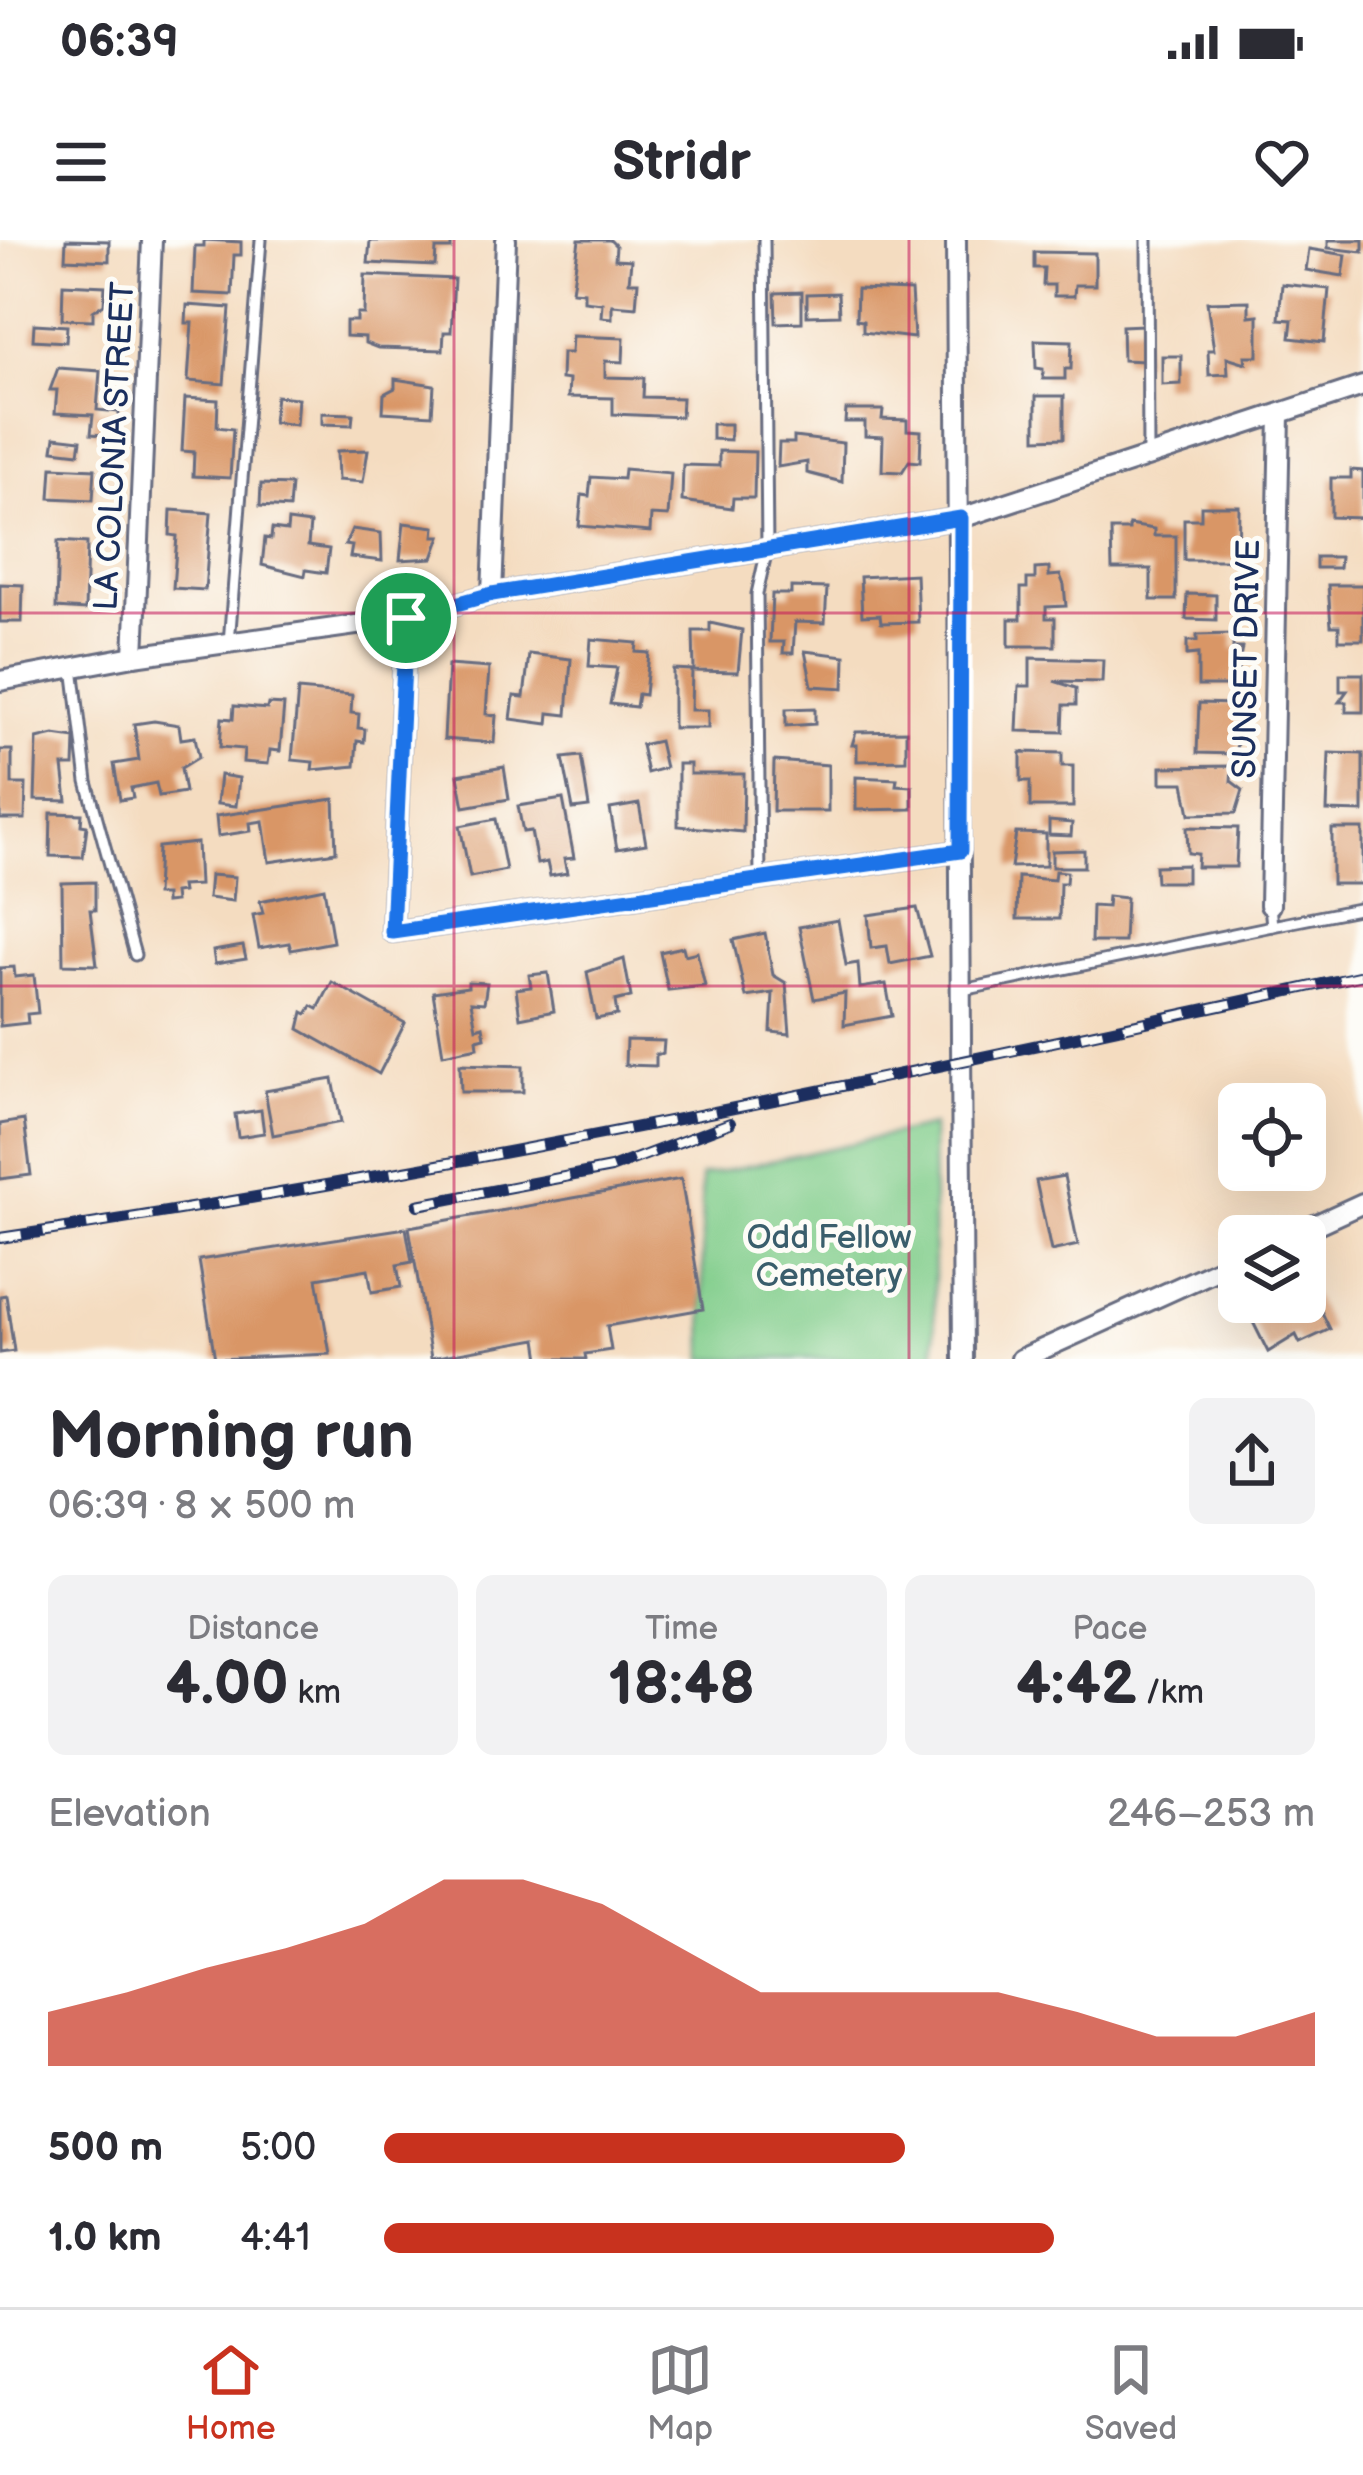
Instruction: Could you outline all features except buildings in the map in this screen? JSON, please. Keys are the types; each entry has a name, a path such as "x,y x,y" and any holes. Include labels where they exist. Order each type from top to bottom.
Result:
{"street":[{"name":"LA COLONIA STREET","path":"134,656 152,240"},
{"path":"492,594 506,240"},
{"path":"956,240 963,1359"},
{"path":"0,681 134,656 406,618 492,594 961,518 1363,386"},
{"name":"SUNSET DRIVE","path":"1270,905 1280,414"},
{"path":"406,618 392,932 960,851"},
{"path":"1326,1220 1363,1203"},
{"path":"1021,1359 1218,1270"}],"lane":[{"path":"229,643 261,240"},
{"path":"760,879 757,594 766,549 764,240"},
{"path":"1147,240 1148,457"},
{"path":"73,667 87,782 135,955"},
{"path":"1270,905 1272,926"},
{"path":"958,991 1363,908"}],"green space":[{"name":"Odd Fellow Cemetery","path":"932,1126 935,1359 704,1359 701,1176"}],"railway":[{"path":"0,1238 513,1151 1363,975"},
{"path":"418,1205 611,1168 730,1123"}],"route":[{"path":"961,518 960,851 392,932 406,618 492,594 961,518"}]}
